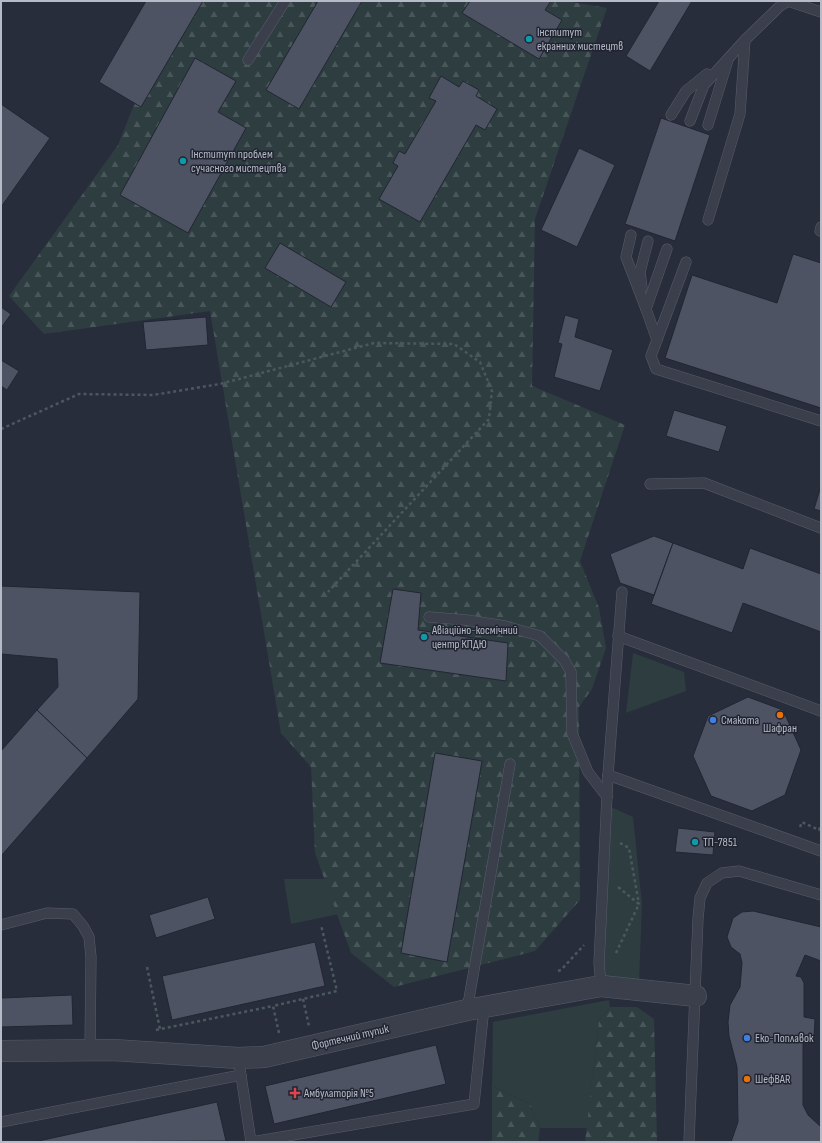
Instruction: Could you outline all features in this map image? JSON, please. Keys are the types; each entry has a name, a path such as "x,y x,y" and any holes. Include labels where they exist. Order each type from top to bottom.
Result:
{"street":[{"name":"Фортечний тупик","path":"1,1051 113,1050 240,1067 264,1057 475,1008 601,986 696,996"}],"lane":[{"path":"248,60 285,1"},
{"path":"690,121 704,85 745,40 780,6 788,1 821,12"},
{"path":"708,220 740,114 745,40"},
{"path":"671,115 686,91 729,57"},
{"path":"708,125 729,57"},
{"path":"631,235 626,257 657,340"},
{"path":"646,309 640,272 648,241"},
{"path":"646,309 667,249"},
{"path":"686,262 651,356 656,369 821,420"},
{"path":"650,484 704,483 821,528"},
{"path":"601,986 599,963 608,775 622,592"},
{"path":"429,617 466,620 505,626 540,636 564,660 571,672 572,733 588,772 607,797"},
{"path":"618,636 821,711"},
{"path":"1,1122 240,1067 252,1142 474,1104 475,1008 510,764"},
{"path":"608,775 821,851"},
{"path":"689,1142 700,898 707,883 722,873 739,872 821,895"},
{"path":"1,925 48,913 73,914 83,926 89,937 91,957 90,1050"}],"path":[{"path":"1,429 79,394 152,395 220,384 374,343 454,344 480,362 492,392 489,419 328,592"},
{"path":"802,822 819,830 821,825"},
{"path":"601,986 639,904 629,848 616,840"},
{"path":"616,885 639,904"},
{"path":"150,1031 273,1006 337,991 321,924"},
{"path":"554,972 561,970 601,926"},
{"path":"147,967 160,1030"},
{"path":"303,999 310,1030"},
{"path":"273,1006 280,1037"}],"green space":[{"path":"175,1 566,1 607,8 535,219 532,386 625,425 580,561 599,608 606,648 592,689 579,707 580,900 535,951 394,987 351,953 315,853 311,767 281,733 210,311 44,334 9,296 118,145"},
{"path":"633,653 684,672 686,691 626,713"},
{"path":"609,806 633,817 642,904 639,984 601,980"},
{"path":"284,879 341,879 349,912 291,924"},
{"path":"609,1000 610,1007 599,1020 587,1128 540,1128 530,1104 492,1086 493,1022"},
{"path":"610,1007 637,1007 654,1019 657,1142 585,1142 599,1020"},
{"path":"492,1086 530,1104 540,1128 538,1142 492,1142"}],"building":[{"path":"146,1 203,1 141,107 99,82"},
{"path":"318,1 362,1 299,109 266,90"},
{"name":"Інститут екранних мистецтв","path":"470,1 551,1 545,10 562,20 539,59 462,13"},
{"path":"659,1 692,1 650,71 626,56"},
{"name":"Інститут проблем сучасного мистецтва","path":"195,58 236,81 218,112 246,128 188,233 120,195"},
{"path":"441,76 459,87 463,81 479,90 476,96 497,109 485,130 476,125 420,222 379,199 398,166 393,163 399,151 405,154 436,101 429,98"},
{"path":"1,104 50,138 1,207"},
{"path":"661,118 710,135 675,241 625,224"},
{"path":"579,148 615,165 577,247 541,230"},
{"path":"280,243 346,282 331,307 265,268"},
{"path":"793,254 821,263 821,408 665,358 692,275 777,303"},
{"path":"1,307 11,314 1,328"},
{"path":"565,315 579,319 575,337 613,350 600,391 554,377 562,344 558,343"},
{"path":"206,317 208,345 146,350 143,322"},
{"path":"1,360 19,371 7,390 1,386"},
{"path":"674,410 727,426 719,452 666,436"},
{"path":"821,486 821,511 814,509"},
{"path":"654,536 673,543 654,595 620,583 610,554"},
{"path":"673,543 743,569 750,548 821,574 821,632 743,603 732,633 651,604"},
{"path":"1,586 140,592 138,699 87,758 37,710 58,687 57,659 1,654"},
{"name":"Авіаційно-космічний центр КПДЮ","path":"393,589 421,593 418,630 508,643 506,681 380,663"},
{"path":"748,697 783,710 801,750 785,795 752,811 711,796 693,756 708,716"},
{"path":"37,710 87,758 1,856 1,751"},
{"path":"435,753 482,761 447,962 401,953"},
{"name":"ТП-7851","path":"678,828 715,832 713,855 675,852"},
{"path":"208,897 215,919 156,938 149,915"},
{"path":"753,911 821,927 821,961 805,955 796,976 801,977 804,983 804,1017 815,1019 814,1038 803,1038 803,1105 808,1115 821,1127 821,1142 731,1142 738,1122 737,1067 729,1036 728,1022 730,1005 740,987 742,963 740,954 731,947 727,937 733,918 742,912"},
{"path":"315,942 325,986 172,1020 162,976"},
{"path":"72,995 73,1025 1,1027 1,998"},
{"path":"436,1045 446,1084 274,1124 265,1086"},
{"path":"217,1102 226,1141 34,1142 199,1106"}],"place":[{"name":"Інститут екранних мистецтв","path":"529,39"},
{"name":"Інститут проблем сучасного мистецтва","path":"183,161"},
{"name":"Авіаційно-космічний центр КПДЮ","path":"424,637"},
{"name":"Шафран","path":"780,715"},
{"name":"Смакота","path":"713,720"},
{"name":"ТП-7851","path":"695,842"},
{"name":"Еко-Поплавок","path":"747,1038"},
{"name":"ШефBAR","path":"747,1079"},
{"name":"Амбулаторія №5","path":"295,1093"}]}
